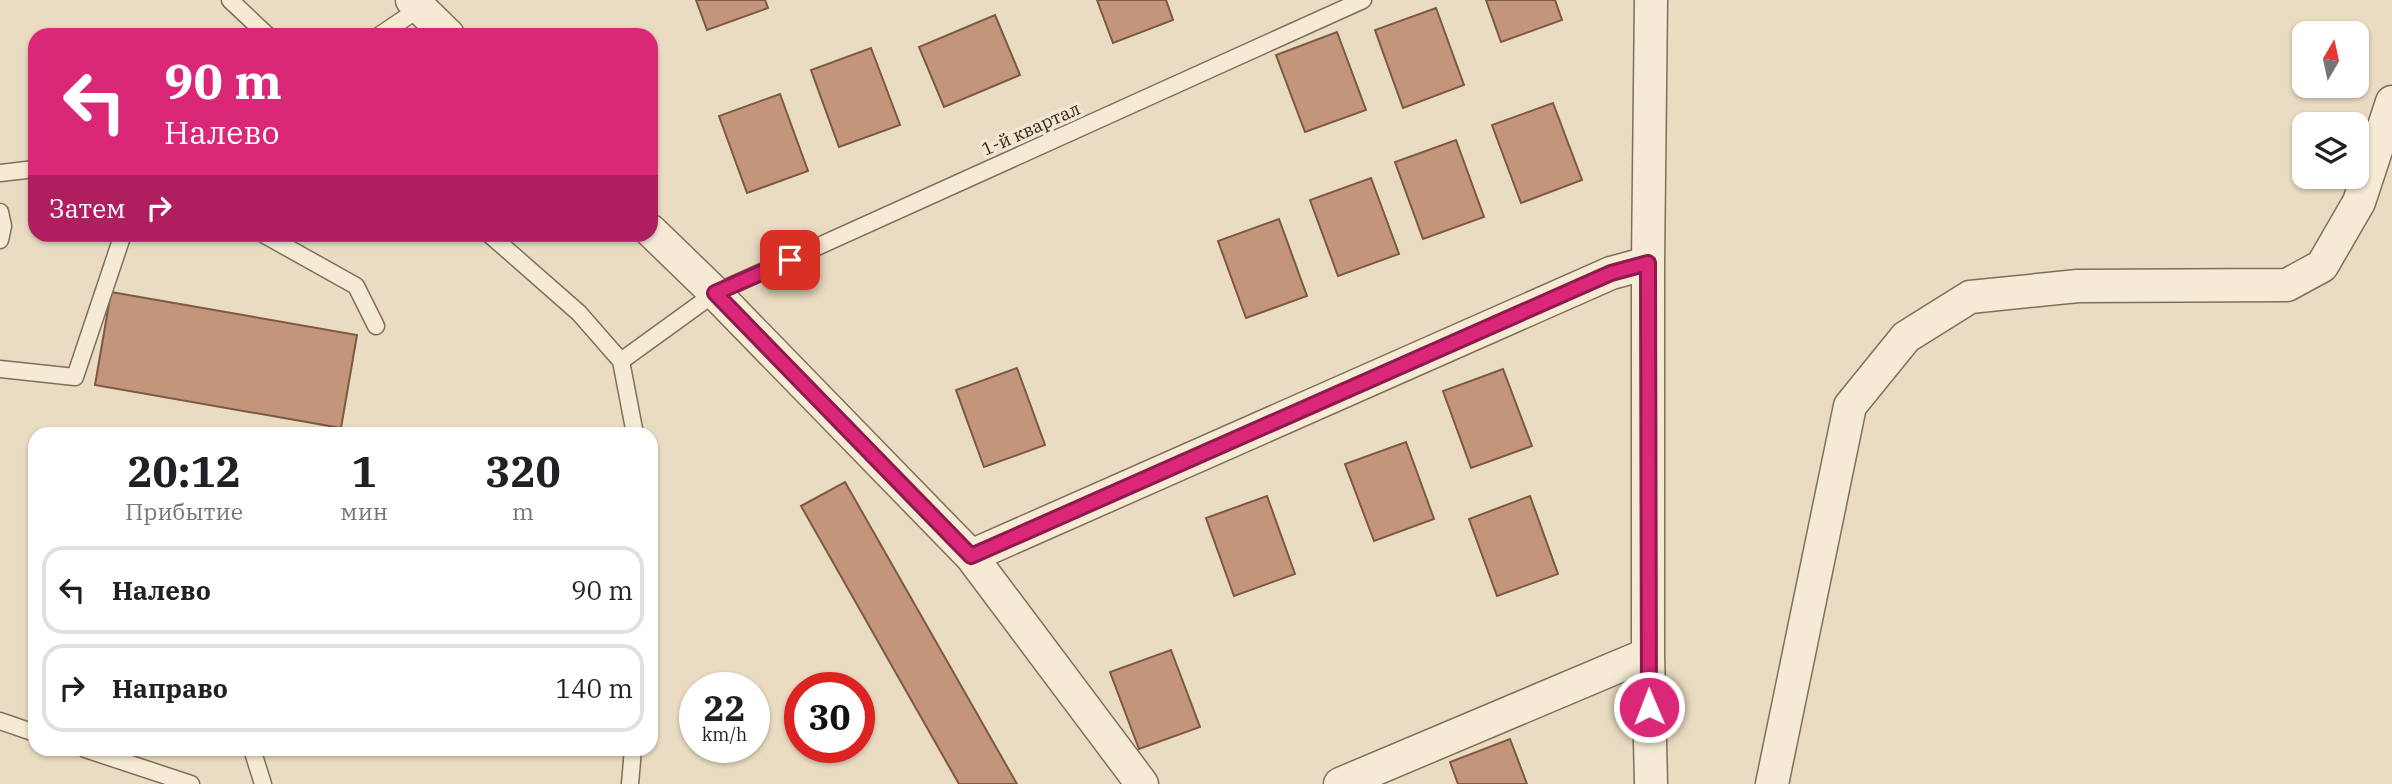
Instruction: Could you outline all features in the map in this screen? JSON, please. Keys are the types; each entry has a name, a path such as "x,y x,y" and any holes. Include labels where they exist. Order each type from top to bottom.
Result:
{"street":[{"path":"1651,0 1648,263 1648,654 1651,784"},
{"path":"424,3 443,28"},
{"path":"1772,784 1850,406 1906,337 1970,297 2078,286 2287,285 2322,266 2359,202 2392,102"},
{"path":"658,238 971,556 1142,784"},
{"path":"971,556 1611,273 1648,263"},
{"path":"1340,784 1648,654"}],"lane":[{"path":"230,0 260,28"},
{"name":"1-й квартал","path":"621,360 715,293 1363,0"},
{"path":"390,28 424,3"},
{"path":"0,173 28,170"},
{"path":"0,212 3,226 0,240"},
{"path":"0,369 75,377 120,242"},
{"path":"277,242 356,286 376,326"},
{"path":"498,242 579,313 621,360 634,427"},
{"path":"0,721 28,731"},
{"path":"106,756 191,784"},
{"path":"254,756 263,784"},
{"path":"630,784 632,756"}],"building":[{"path":"696,0 765,0 768,8 707,30"},
{"path":"1097,0 1166,0 1173,20 1113,43"},
{"path":"1486,0 1555,0 1562,20 1501,42"},
{"path":"1436,8 1464,85 1403,108 1375,30"},
{"path":"995,15 1020,75 944,107 919,47"},
{"path":"1337,32 1366,110 1305,132 1276,55"},
{"path":"871,48 900,125 839,147 811,70"},
{"path":"780,94 808,171 747,193 719,116"},
{"path":"1553,103 1582,180 1521,203 1492,125"},
{"path":"1456,140 1484,217 1423,239 1395,162"},
{"path":"1371,178 1399,254 1338,276 1310,200"},
{"path":"1279,219 1307,296 1246,318 1218,241"},
{"path":"111,292 357,335 341,427 95,385"},
{"path":"1017,368 1045,445 984,467 956,390"},
{"path":"1503,369 1532,446 1471,468 1443,391"},
{"path":"1406,442 1434,519 1374,541 1345,464"},
{"path":"845,482 1017,784 959,784 801,506"},
{"path":"1267,496 1295,574 1234,596 1206,518"},
{"path":"1530,496 1558,574 1497,596 1469,519"},
{"path":"1171,650 1200,727 1139,749 1110,672"},
{"path":"1510,739 1527,784 1458,784 1450,762"}],"route":[{"path":"790,260 715,293 971,556 1611,273 1648,263 1649,707"}]}
